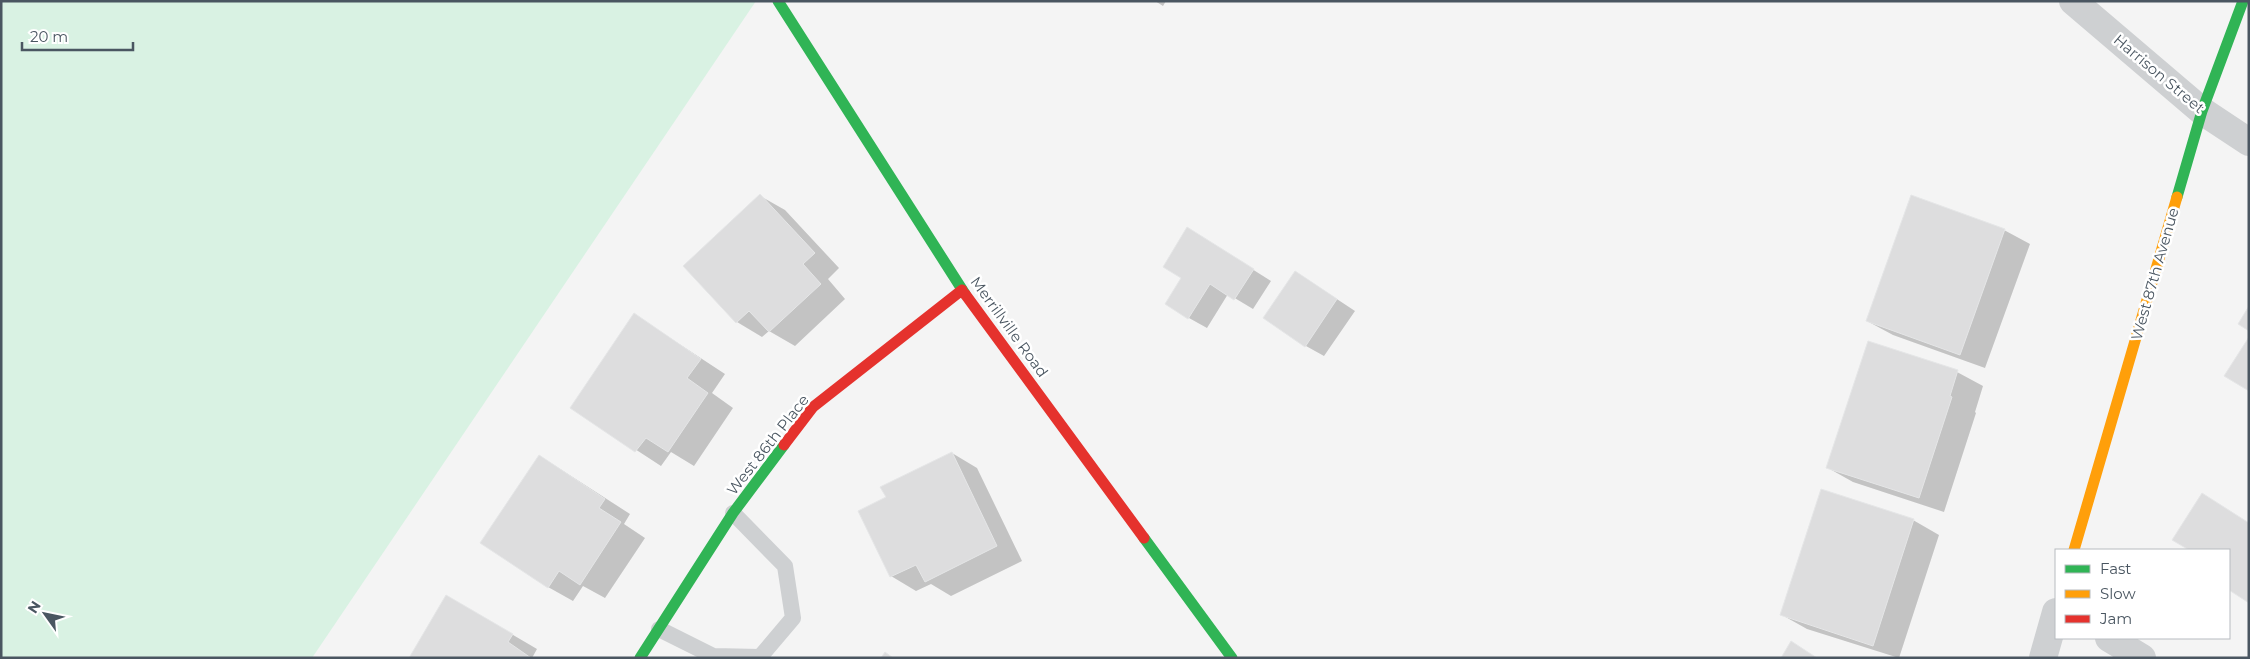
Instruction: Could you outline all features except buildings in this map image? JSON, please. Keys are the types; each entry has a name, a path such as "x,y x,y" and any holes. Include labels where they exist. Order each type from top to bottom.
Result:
{"street":[{"name":"Merrillville Road","path":"778,1 852,113 962,290 1232,658"},
{"name":"Harrison Street","path":"2073,1 2202,111 2249,142"},
{"name":"West 87th Avenue","path":"2074,549 2202,111 2244,1"},
{"name":"West 86th Place","path":"640,658 733,513 813,407 962,290"},
{"path":"2043,658 2055,616"},
{"path":"2111,639 2142,658"}],"lane":[{"path":"659,629 713,656 760,657 793,618 785,566 733,513"}],"green space":[{"path":"1,1 756,1 312,658 1,658"}],"traffic: fast":[{"path":"778,1 965,294"},
{"path":"2177,197 2202,111 2243,1"},
{"path":"640,658 733,513 784,445"},
{"path":"1144,538 1232,658"}],"traffic: slow":[{"path":"2074,549 2177,197"}],"traffic: jam":[{"path":"784,445 813,407 962,290"},
{"path":"965,294 1144,538"}]}
